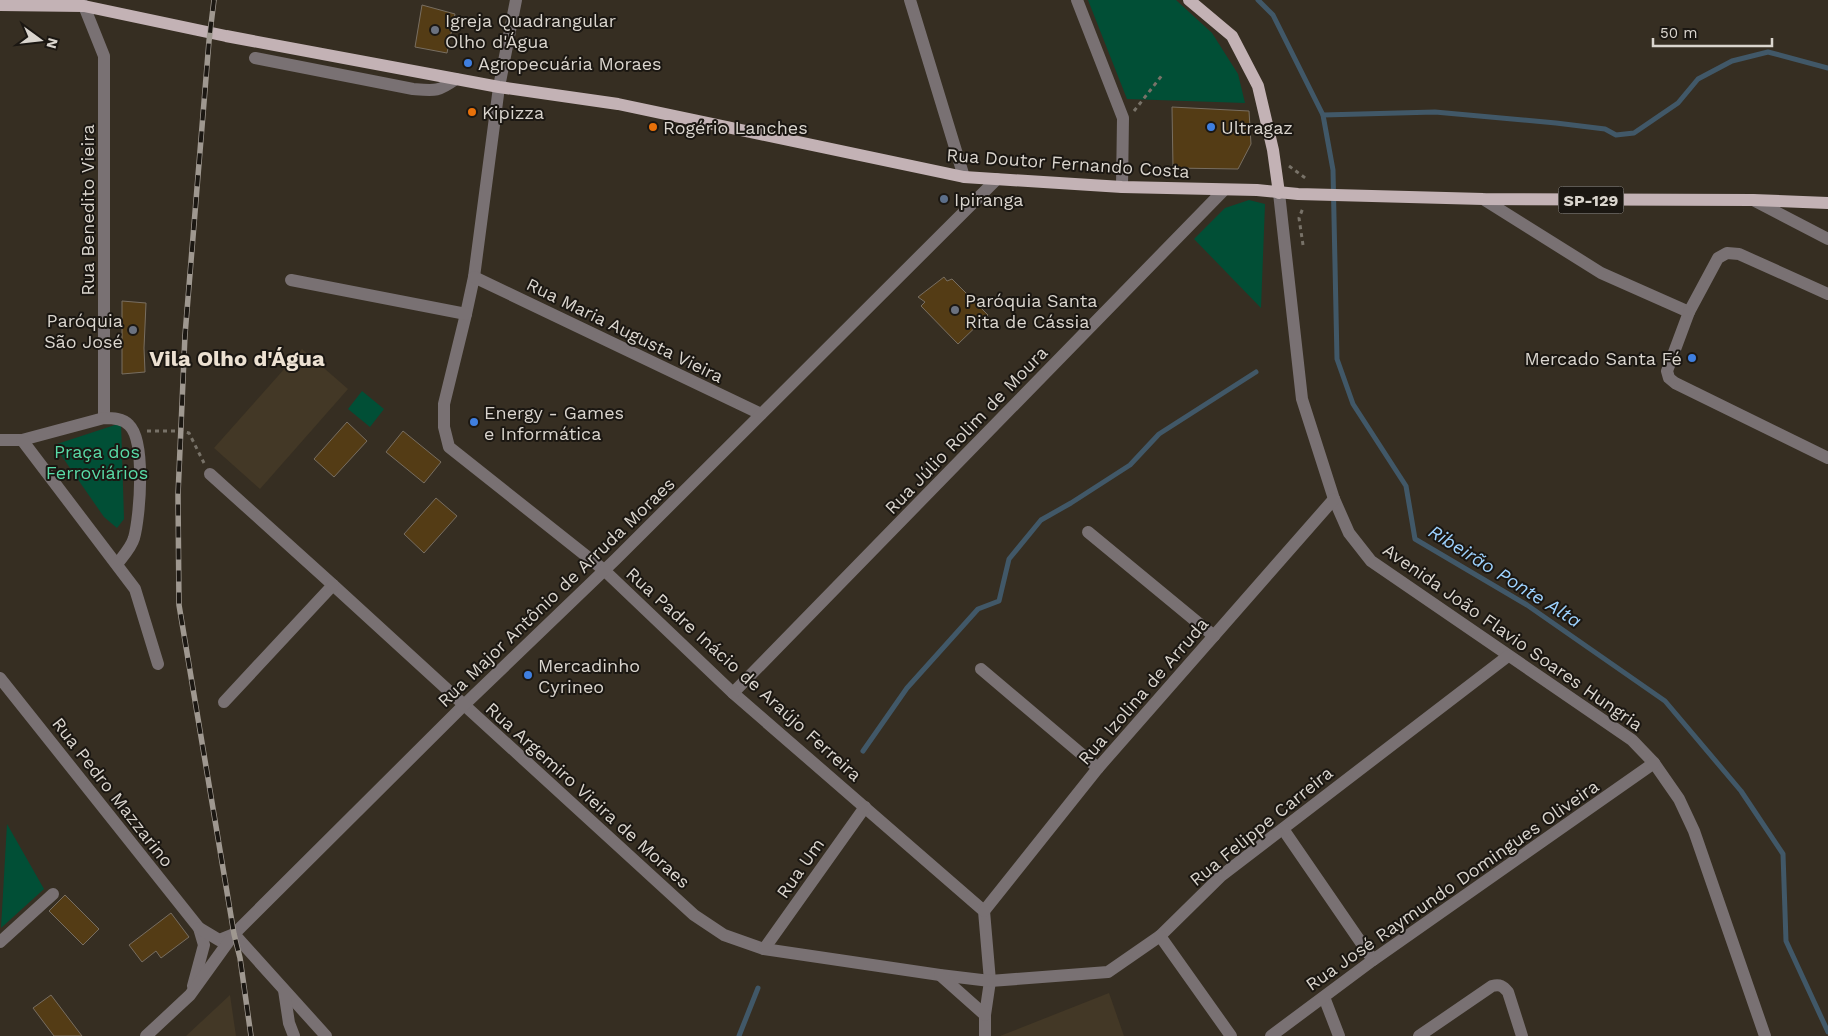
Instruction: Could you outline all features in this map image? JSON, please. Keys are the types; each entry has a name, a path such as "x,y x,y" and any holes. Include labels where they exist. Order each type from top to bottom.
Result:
{"main road":[{"path":"1189,0 1232,36 1258,86 1273,150 1279,193"},
{"name":"Rua Doutor Fernando Costa","path":"0,5 82,3 229,37 499,87 618,104 964,177 1122,187 1483,199"},
{"name":"SP-129","path":"1483,199 1753,200 1828,203"}],"street":[{"name":"Rua Padre Inácio de Araújo Ferreira","path":"516,0 499,87 474,277 444,404 444,426 449,447 604,570 733,693 984,911"},
{"path":"910,0 964,177"},
{"path":"1077,0 1123,118 1122,187"},
{"name":"Rua Benedito Vieira","path":"82,3 104,56 104,418"},
{"path":"255,58 413,89 432,91 442,89 456,79"},
{"name":"Rua Major Antônio de Arruda Moraes","path":"146,1036 190,995 234,934 464,705 604,570 997,179"},
{"name":"Rua Júlio Rolim de Moura","path":"733,693 1224,190"},
{"name":"Avenida João Flavio Soares Hungria","path":"1279,193 1302,400 1334,499 1349,533 1371,561 1632,740 1654,763 1679,799 1694,831 1765,1036"},
{"path":"1483,199 1601,273 1689,312"},
{"path":"1753,200 1828,239"},
{"path":"1828,294 1739,254 1727,253 1718,258 1689,312 1666,371 1668,378 1675,383 1828,458"},
{"name":"Rua Maria Augusta Vieira","path":"474,277 761,414"},
{"path":"290,280 466,314"},
{"path":"0,440 22,440 104,418 116,418 129,424 137,436 140,450 139,503 134,540 117,564"},
{"path":"22,440 136,589 158,664"},
{"name":"Rua Argemiro Vieira de Moraes","path":"210,474 694,915 724,935 764,949 990,981"},
{"name":"Rua Izolina de Arruda","path":"984,911 1098,768 1334,499"},
{"path":"1088,532 1214,636"},
{"path":"224,702 333,585"},
{"name":"Rua Felippe Carreira","path":"990,981 1108,972 1160,936 1221,876 1508,656"},
{"path":"981,669 1098,768"},
{"name":"Rua Pedro Mazzarino","path":"0,678 198,928 204,945 190,995"},
{"name":"Rua José Raymundo Domingues Oliveira","path":"1271,1036 1373,960 1654,763"},
{"name":"Rua Um","path":"764,949 865,807"},
{"path":"1282,829 1373,960"},
{"path":"0,942 53,894"},
{"path":"984,911 990,981 985,1015 985,1036"},
{"name":"Rua Pedro Mazzarino","path":"198,928 219,940 234,934"},
{"path":"234,934 326,1036"},
{"path":"1160,936 1231,1036"},
{"path":"940,975 985,1015"},
{"path":"1419,1036 1492,986 1499,984 1508,992 1522,1036"},
{"path":"284,990 289,1023 294,1036"},
{"path":"1324,998 1339,1036"}],"path":[{"path":"1123,124 1164,74"},
{"path":"134,431 181,431 189,433 210,474"}],"shaded area":[{"path":"302,349 348,389 260,489 214,448"},
{"path":"1109,993 1124,1036 1000,1036"},
{"path":"230,995 236,1036 186,1036"}],"green space":[{"path":"1088,0 1176,0 1212,33 1238,74 1245,103 1127,99"},
{"path":"1249,200 1265,204 1261,308 1194,239 1225,208"},
{"path":"362,391 384,409 370,427 348,409"},
{"name":"Praça dos Ferroviários","path":"121,423 124,519 117,528 104,517 54,445"},
{"path":"7,824 44,889 1,928"}],"building":[{"name":"Igreja Quadrangular Olho d'Água","path":"422,5 455,14 447,53 415,47"},
{"name":"Ultragaz","path":"1172,107 1249,111 1251,144 1238,169 1173,168"},
{"name":"Paróquia Santa Rita de Cássia","path":"944,277 947,281 952,279 988,315 958,344 921,306 925,302 918,297"},
{"name":"Paróquia São José","path":"122,301 146,303 145,372 122,374"},
{"path":"347,422 367,441 334,477 314,459"},
{"path":"403,431 441,462 424,483 386,452"},
{"path":"436,498 457,516 424,553 404,534"},
{"path":"65,895 99,929 83,945 49,911"},
{"path":"171,913 189,937 161,958 156,951 142,962 129,945"},
{"path":"51,995 82,1036 54,1036 33,1008"}],"waterway":[{"name":"Ribeirão Ponte Alta","path":"1258,0 1273,15 1323,115 1333,170 1337,359 1353,404 1406,486 1415,539 1527,605 1665,701 1741,791 1783,854 1786,941 1828,1032"},
{"path":"1323,115 1435,112 1605,129 1616,135 1634,133 1678,103 1698,79 1732,61 1768,52 1828,68"},
{"path":"863,751 907,688 978,609 999,601 1009,559 1041,520 1130,465 1159,434 1256,372"},
{"path":"739,1036 758,988"}],"railway":[{"path":"214,0 185,335 178,495 179,605 234,934 240,958 251,1036"}],"place":[{"name":"Igreja Quadrangular Olho d'Água","path":"435,30"},
{"name":"Agropecuária Moraes","path":"468,63"},
{"name":"Kipizza","path":"472,112"},
{"name":"Rogério Lanches","path":"653,127"},
{"name":"Ultragaz","path":"1211,127"},
{"name":"Ipiranga","path":"944,199"},
{"name":"Paróquia Santa Rita de Cássia","path":"955,310"},
{"name":"Paróquia São José","path":"133,330"},
{"name":"Mercado Santa Fé","path":"1692,358"},
{"name":"Energy - Games e Informática","path":"474,422"},
{"name":"Mercadinho Cyrineo","path":"528,675"}],"district":[{"name":"Vila Olho d'Água","path":"237,358"}]}
